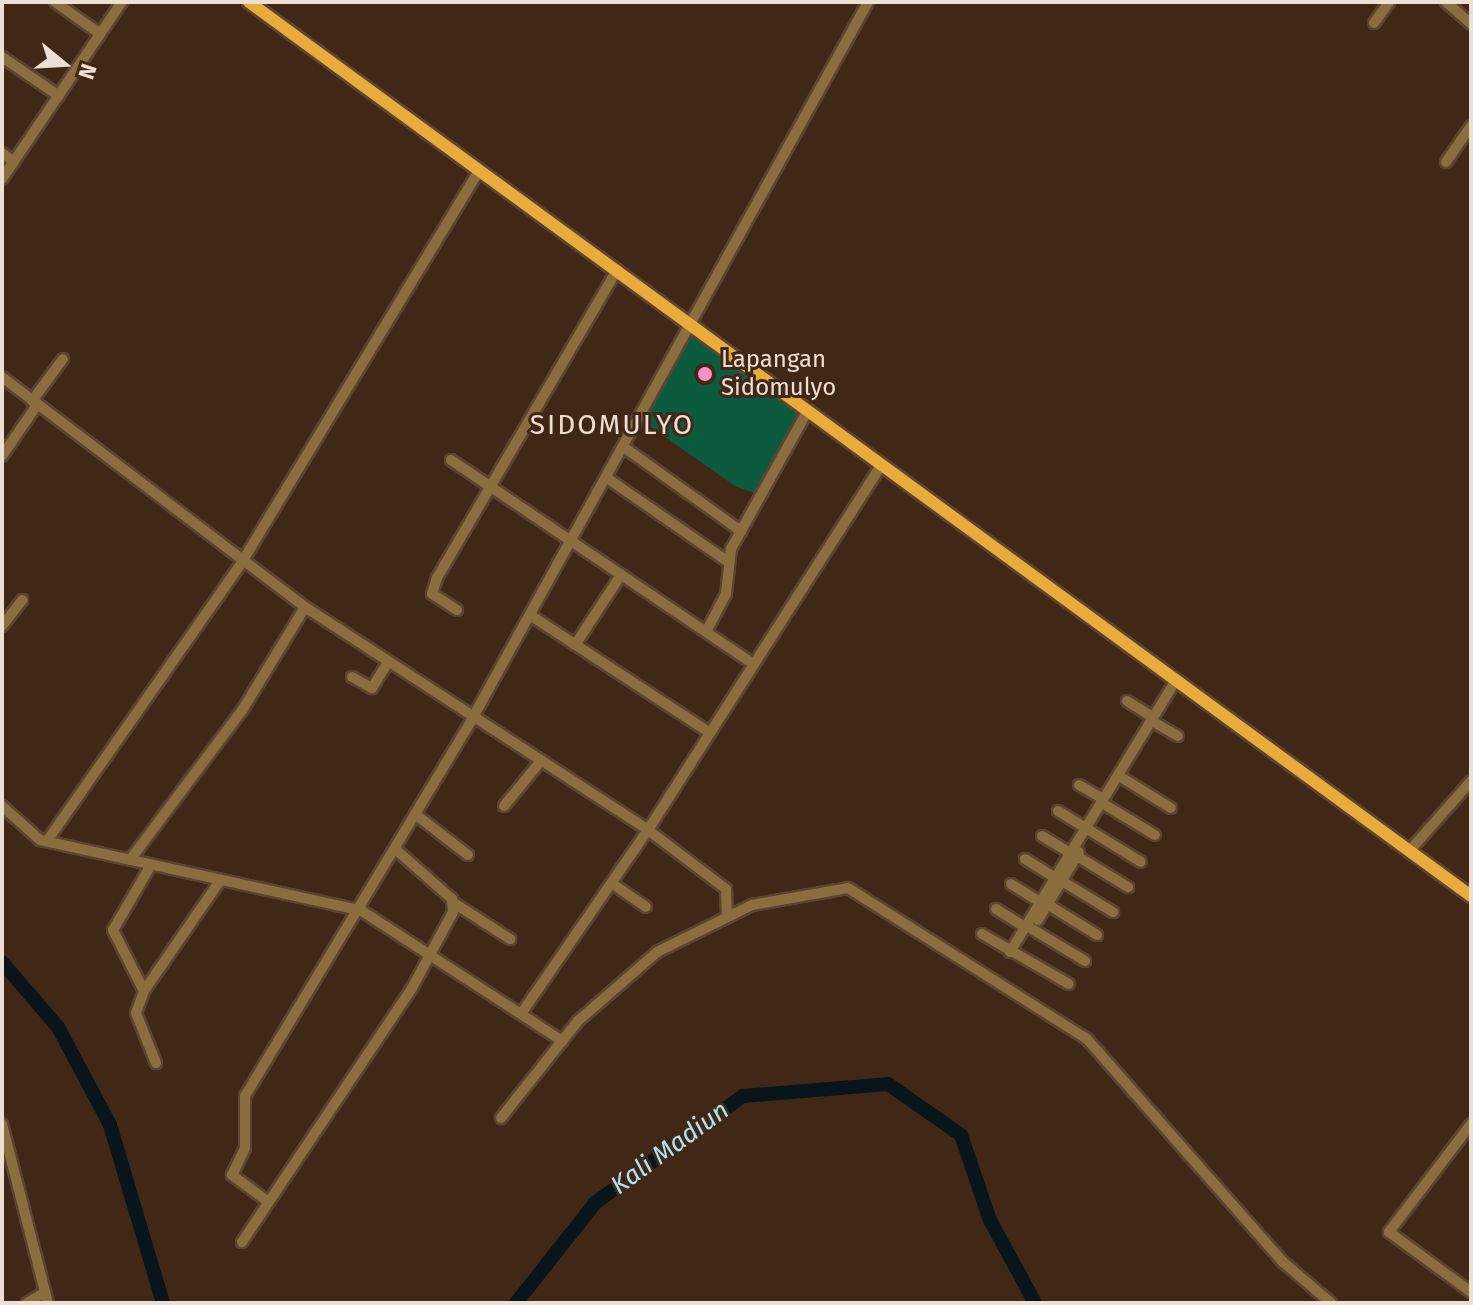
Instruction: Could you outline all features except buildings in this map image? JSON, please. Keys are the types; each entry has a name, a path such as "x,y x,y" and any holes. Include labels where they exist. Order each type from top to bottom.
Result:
{"main road":[{"path":"249,2 1177,685 1412,848 1471,896"}],"street":[{"path":"55,2 99,33"},
{"path":"2,179 122,2"},
{"path":"267,1201 232,1175 245,1148 245,1096 362,911 472,719 625,448 689,325 868,2"},
{"path":"1374,23 1389,2"},
{"path":"1446,2 1471,24"},
{"path":"2,57 59,96"},
{"path":"1446,162 1471,126"},
{"path":"2,153 14,162"},
{"path":"47,841 242,562 479,171"},
{"path":"457,610 431,593 617,270"},
{"path":"2,456 63,359"},
{"path":"2,377 305,607 472,719 648,830 726,889 727,915"},
{"path":"707,630 726,594 727,561 807,412"},
{"path":"625,448 741,531"},
{"path":"451,460 754,664"},
{"path":"523,1011 613,884 881,465"},
{"path":"607,478 727,561"},
{"path":"575,645 621,575"},
{"path":"2,626 22,600"},
{"path":"130,860 243,709 305,607"},
{"path":"530,615 710,733"},
{"path":"352,677 372,688 388,662"},
{"path":"1014,952 1177,685"},
{"path":"1127,701 1178,736"},
{"path":"1105,803 1124,779 1155,720"},
{"path":"504,806 540,762"},
{"path":"1124,779 1171,808"},
{"path":"1412,848 1471,781"},
{"path":"1079,785 1155,835"},
{"path":"2,806 47,841 362,911 428,949 523,1011 562,1041"},
{"path":"1058,811 1091,826 1141,862"},
{"path":"415,814 468,855"},
{"path":"1042,836 1128,887"},
{"path":"395,849 454,903 510,939"},
{"path":"1025,859 1113,912"},
{"path":"144,991 113,930 151,865"},
{"path":"156,1063 136,1013 144,991 220,881"},
{"path":"613,884 646,907"},
{"path":"1011,884 1097,935"},
{"path":"501,1118 562,1041 639,965 727,915 806,890 848,888 967,957 1100,1051 1283,1262 1331,1303"},
{"path":"242,1242 412,988 428,949 454,903"},
{"path":"996,909 1085,961"},
{"path":"982,934 1069,984"},
{"path":"2,1124 46,1297 27,1303"},
{"path":"1471,1124 1389,1232 1471,1292"},
{"path":"2,1178 12,1170"}],"green space":[{"name":"Lapangan Sidomulyo","path":"688,332 802,417 760,495 735,486 641,420"}],"waterway":[{"name":"Kali Madiun","path":"2,962 58,1027 110,1125 163,1303"},
{"name":"Kali Madiun","path":"516,1303 595,1203 743,1096 888,1084 961,1135 990,1220 1035,1303"}],"place":[{"name":"Lapangan Sidomulyo","path":"705,374"}],"district":[{"name":"SIDOMULYO","path":"612,425"}]}
